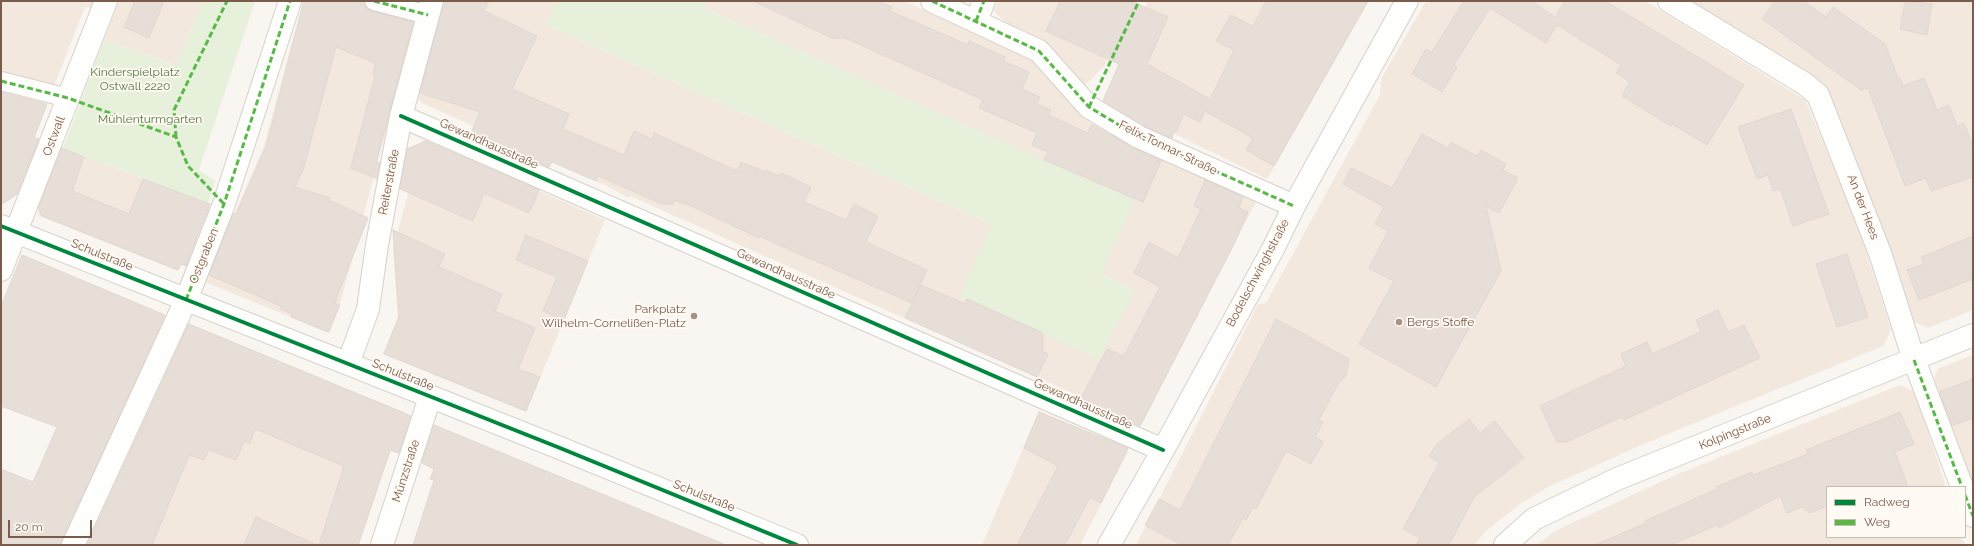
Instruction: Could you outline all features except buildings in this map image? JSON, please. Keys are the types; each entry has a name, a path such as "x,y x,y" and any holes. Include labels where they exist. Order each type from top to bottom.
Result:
{"street":[{"name":"Ostwall","path":"1,270 9,229 68,98 106,1"},
{"name":"Ostgraben","path":"73,545 186,300 224,204 290,1"},
{"path":"374,1 430,8"},
{"name":"Felix-Tonnar-Straße","path":"932,1 1038,50 1089,107 1133,133 1294,206"},
{"path":"976,21 984,1"},
{"name":"Bodelschwinghstraße","path":"1109,545 1163,450 1273,249 1294,206 1407,1"},
{"name":"An der Hees","path":"1669,1 1805,84 1818,95 1880,253 1914,360 1962,486"},
{"name":"Reiterstraße","path":"348,364 368,309 377,245 401,116 430,8"},
{"path":"1,81 68,98"},
{"name":"Gewandhausstraße","path":"401,116 1163,450"},
{"name":"Schulstraße","path":"9,229 574,453 798,545"},
{"name":"Kolpingstraße","path":"1505,545 1534,519 1617,479 1973,335"},
{"name":"Münzstraße","path":"382,545 430,397"},
{"path":"1966,498 1973,516"}],"shaded area":[{"path":"1,1 98,1 95,9 85,7 54,86 1,74"},
{"path":"119,1 203,1 176,65 104,40"},
{"path":"303,1 349,1 416,18 340,304 330,333 205,282 264,146"},
{"path":"444,1 556,1 546,25 991,224 1031,327 1099,359 1134,289 1101,274 1133,200 704,8 707,1 904,1 1031,58 1094,126 1258,198 1142,424 630,196 628,198 609,187 422,103 415,95"},
{"path":"998,1 1135,1 1104,67 1085,85 1042,39 1007,24 994,11"},
{"path":"1148,1 1369,1 1267,179 1103,99"},
{"path":"1426,1 1645,1 1805,100 1856,220 1891,330 1883,346 1653,440 1548,487 1520,504 1486,531 1474,545 1136,545 1258,304 1266,303 1380,95 1381,79"},
{"path":"1689,1 1973,1 1973,310 1928,328 1912,321 1875,208 1824,84"},
{"path":"423,140 605,220 526,412 383,354 398,317 393,249"},
{"path":"63,148 208,203 178,271 37,215"},
{"path":"188,324 404,412 359,545 90,545"},
{"path":"1973,355 1973,514 1966,492 1966,486 1964,486 1931,385 1939,368"},
{"path":"1900,385 1915,392 1946,486 1826,486 1826,538 1962,538 1965,545 1537,545 1555,531 1671,477"},
{"path":"1039,411 1128,452 1080,545 982,545"}],"green space":[{"name":"Mühlenturmgarten","path":"203,1 255,1 199,170 215,181 208,203 63,148 104,40 176,65"},
{"path":"556,1 707,1 704,8 1134,200 1101,274 1135,289 1099,359 960,296 991,224 546,25"}],"marked path":[{"path":"176,137 174,110 227,1"},
{"path":"186,300 224,204 290,1"},
{"path":"374,1 428,15"},
{"path":"932,1 1039,51 1089,107 1139,137 1294,206"},
{"path":"976,21 984,1"},
{"path":"1089,107 1139,1"},
{"path":"1,81 68,98 176,137 188,166 224,204"},
{"path":"1914,360 1962,486"},
{"path":"1966,498 1973,516"}],"cycle path":[{"path":"401,116 1163,450"},
{"path":"1,226 560,448 797,545"}],"place":[{"name":"Parkplatz Wilhelm-Cornelißen-Platz","path":"694,316"},
{"name":"Bergs Stoffe","path":"1399,322"}],"park label":[{"name":"Kinderspielplatz Ostwall 2220","path":"135,79"}]}
